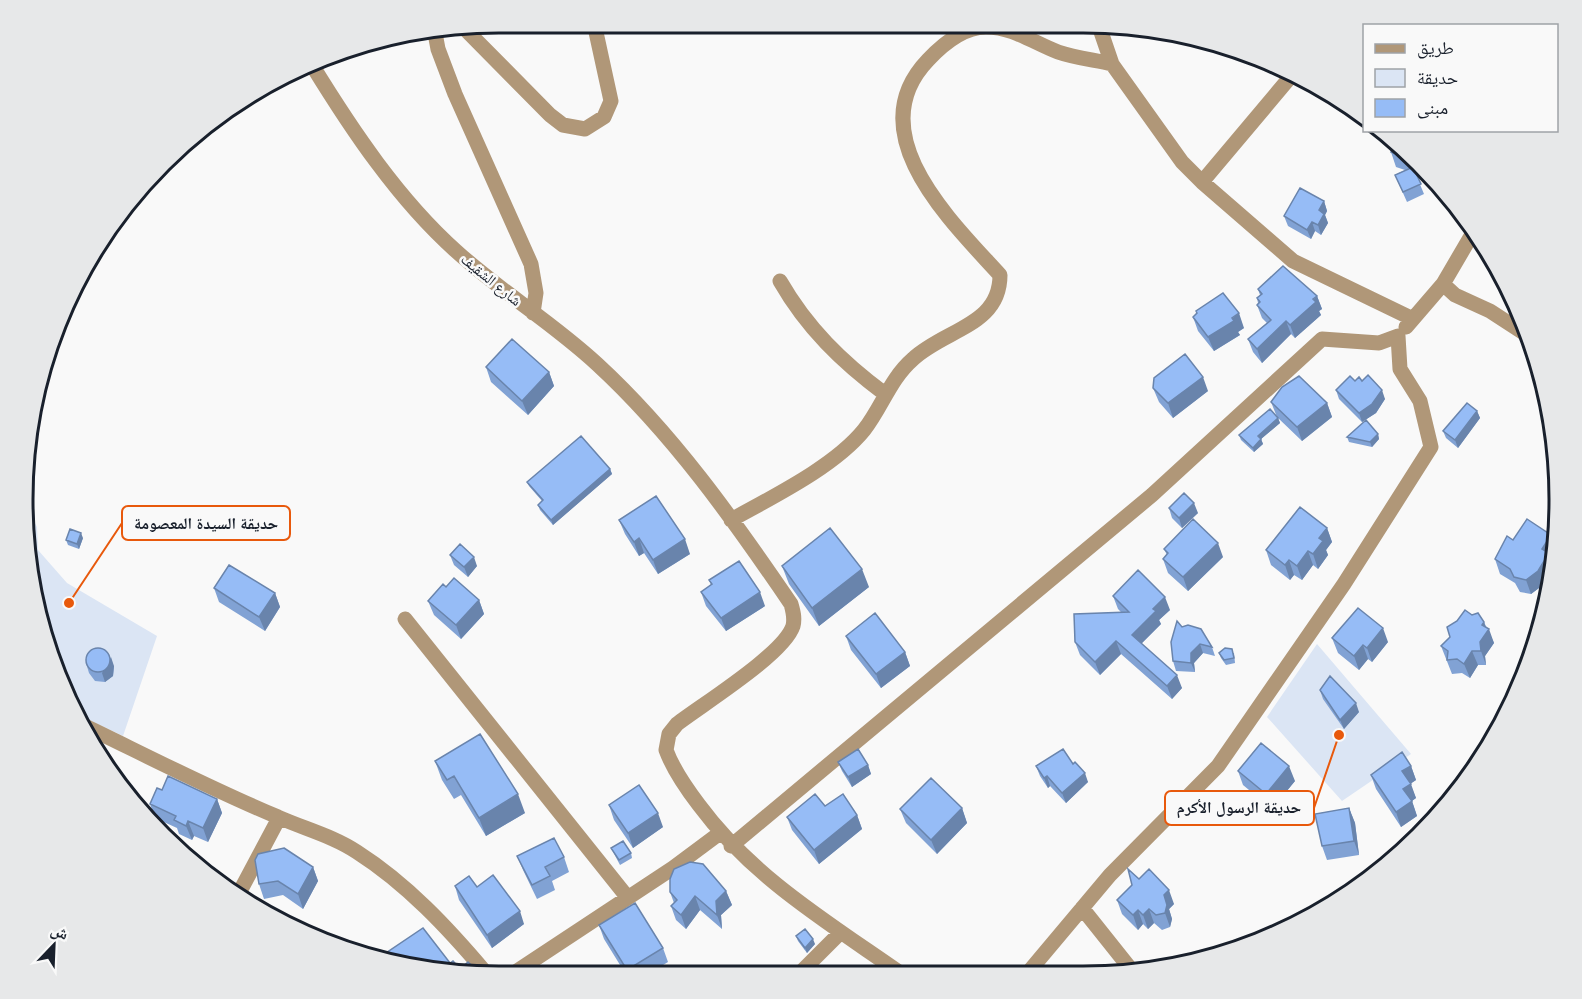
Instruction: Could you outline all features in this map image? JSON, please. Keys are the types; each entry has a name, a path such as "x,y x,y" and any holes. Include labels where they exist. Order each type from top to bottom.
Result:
{"street":[{"path":"470,34 550,115 563,125 585,129 604,117 610,101 596,33"},
{"path":"731,520 792,486 838,453 862,432 885,394 914,358 985,315 996,301 1000,290 1000,275 942,211 912,161 905,141 902,110 908,87 921,67 940,47 961,33"},
{"path":"1013,33 1060,52 1112,64"},
{"path":"1102,34 1112,64 1182,162 1202,182 1293,261 1413,319"},
{"name":"شارع الشقيف","path":"316,71 378,161 429,226 456,252 533,313 536,293 531,264 455,94 436,37"},
{"path":"1202,182 1287,80"},
{"path":"731,846 1152,495 1322,339 1379,343 1398,336 1443,284 1469,239"},
{"path":"780,281 794,304 828,348 885,394"},
{"path":"1443,284 1455,295 1490,311 1515,328"},
{"path":"533,313 597,364 645,412 688,462 791,604 794,616 793,626 781,645 677,724 666,743 669,760 731,846 806,909 890,966"},
{"path":"1034,966 1110,874 1218,766 1344,584 1431,447 1420,401 1400,369 1398,336"},
{"path":"405,619 628,898"},
{"path":"93,730 279,818 327,835 372,862 425,907 479,965"},
{"path":"242,888 279,818"},
{"path":"525,966 628,898 720,833"},
{"path":"1082,908 1126,964"},
{"path":"807,966 841,932"}],"green space":[{"path":"34,521 37,527 38,550 67,583 157,636 123,736 88,719 69,678 49,620 42,591"},
{"path":"1317,644 1411,754 1342,801 1267,717"}],"building":[{"path":"1410,168 1421,184 1403,192 1395,175"},
{"path":"1300,188 1324,201 1319,210 1324,214 1318,225 1312,222 1307,230 1284,216"},
{"path":"1283,266 1317,296 1313,299 1316,302 1290,325 1286,321 1257,349 1248,339 1271,320 1257,305 1260,302 1257,298 1262,294 1258,289"},
{"path":"1223,293 1239,313 1232,318 1234,321 1208,337 1193,317 1196,311"},
{"path":"512,339 549,372 522,401 486,367"},
{"path":"1185,354 1203,377 1168,403 1153,388 1154,378"},
{"path":"1368,375 1382,390 1372,404 1359,413 1336,390 1350,376 1355,381 1359,377 1362,381"},
{"path":"1299,376 1327,403 1297,427 1271,402 1282,387"},
{"path":"1467,403 1477,411 1455,440 1443,431"},
{"path":"1270,409 1278,418 1258,436 1261,439 1253,448 1239,435"},
{"path":"1366,420 1378,434 1370,442 1347,437"},
{"path":"581,436 610,469 551,520 538,505 543,500 527,482"},
{"path":"1184,493 1194,503 1179,518 1169,508"},
{"path":"656,496 685,539 653,560 639,538 634,542 619,520"},
{"path":"1300,507 1327,528 1319,538 1323,541 1313,554 1308,551 1297,566 1289,560 1285,565 1266,550"},
{"path":"1193,519 1218,543 1183,577 1163,559 1168,553 1164,549"},
{"path":"1527,519 1548,533 1547,541 1542,549 1546,551 1545,559 1538,571 1526,580 1514,577 1510,569 1495,559 1507,536 1513,540"},
{"path":"830,528 862,569 812,608 782,566"},
{"path":"70,529 81,533 77,544 66,540"},
{"path":"460,544 474,557 464,567 450,555"},
{"path":"739,561 760,592 721,618 701,592 712,584 709,580"},
{"path":"229,565 275,593 259,617 214,588"},
{"path":"1138,570 1165,597 1153,609 1156,611 1132,635 1177,675 1167,686 1116,641 1095,662 1075,642 1074,614 1129,612 1113,596"},
{"path":"454,578 479,600 456,625 428,601 443,584 446,587"},
{"path":"1358,608 1383,628 1367,648 1363,645 1354,656 1332,638"},
{"path":"1465,610 1472,615 1478,613 1484,622 1482,625 1489,629 1480,642 1481,651 1472,651 1464,664 1457,659 1447,660 1448,651 1441,646 1450,637 1447,627 1457,621"},
{"path":"875,613 905,652 876,674 846,636"},
{"path":"1177,621 1182,627 1188,625 1201,629 1212,647 1200,644 1191,653 1191,663 1173,661 1171,642"},
{"path":"98,648 107,651 110,660 107,669 98,672 89,669 86,660 89,651"},
{"path":"1225,648 1232,649 1234,658 1224,660 1219,653"},
{"path":"1330,676 1356,703 1340,720 1320,690"},
{"path":"480,734 518,794 479,818 454,776 447,780 435,761"},
{"path":"1261,743 1289,766 1266,794 1238,771"},
{"path":"858,749 868,765 848,777 838,762"},
{"path":"1063,749 1073,764 1075,762 1085,773 1062,793 1047,776 1044,778 1036,766"},
{"path":"1402,752 1411,766 1402,771 1411,784 1403,789 1412,801 1396,812 1371,775"},
{"path":"168,776 217,799 203,828 188,821 186,826 174,820 176,816 150,804 157,788 162,790"},
{"path":"931,778 962,808 931,840 900,809"},
{"path":"639,785 658,813 628,833 609,805"},
{"path":"815,794 825,806 843,794 857,815 814,850 787,817"},
{"path":"1349,808 1354,841 1322,846 1315,814"},
{"path":"554,838 564,857 545,867 550,876 532,885 517,856"},
{"path":"623,841 631,853 619,860 611,848"},
{"path":"284,848 313,867 298,894 278,881 259,884 255,860 258,854"},
{"path":"690,862 703,864 726,891 716,901 717,915 695,896 681,915 671,906 677,900 670,892 670,879 674,869"},
{"path":"1128,869 1139,879 1149,869 1169,890 1164,895 1167,905 1165,913 1156,915 1149,909 1143,915 1138,910 1133,915 1117,900 1132,885"},
{"path":"493,875 520,911 487,935 455,886 469,876 477,887"},
{"path":"635,903 663,948 634,966 625,966 599,925"},
{"path":"423,928 450,963 453,961 455,964 439,962 408,957 387,952"},
{"path":"805,929 813,939 805,948 796,936"}],"place":[{"name":"حديقة السيدة المعصومة","path":"69,603"},
{"name":"حديقة الرسول الأكرم","path":"1339,735"}]}
